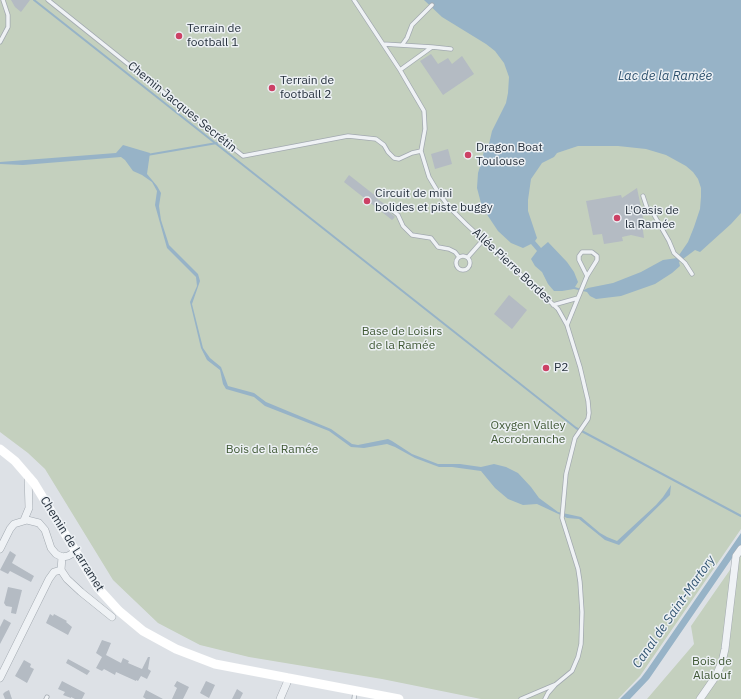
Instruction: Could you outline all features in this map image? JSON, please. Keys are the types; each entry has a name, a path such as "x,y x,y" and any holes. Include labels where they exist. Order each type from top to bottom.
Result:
{"main road":[{"name":"Chemin de Larramet","path":"0,449 15,462 34,483 90,576 112,604 131,622 160,641 190,655 215,664 289,678 354,695 398,699"}],"street":[{"path":"24,520 29,508 28,476"},
{"path":"0,549 14,524 24,520 35,521 42,526 47,534 53,551 62,557 76,552"},
{"path":"700,699 716,676 722,662 725,649 736,556 741,549"},
{"path":"62,557 61,570 81,592 112,617"},
{"path":"0,678 50,579 54,572 61,570"},
{"path":"280,699 289,678"}],"lane":[{"path":"0,42 8,27 8,15 3,0"},
{"name":"Chemin Jacques Secrétin","path":"48,0 243,156 348,136 376,139 384,145 394,158 399,159 421,151"},
{"name":"Allée Pierre Bordes","path":"354,0 400,70 424,111 425,129 421,151 429,177 438,192 449,207 558,309 567,325 588,401 588,419 575,440 566,474 562,511 562,518 579,576 582,595 582,634 576,664 572,670 555,685"},
{"path":"402,45 407,38 412,25 432,5"},
{"path":"383,44 451,48"},
{"path":"400,70 432,47"},
{"path":"643,196 647,208 653,213 674,253 685,263 692,274"},
{"path":"388,206 398,215 403,226 412,235 432,238 438,247 449,249 455,252 459,257"},
{"path":"468,257 483,240"},
{"path":"567,325 586,276 597,260 597,256 592,252 582,252 579,256 579,260 586,276"},
{"path":"463,255 468,257 470,266 462,270 458,268 456,265 456,260 463,255"},
{"path":"553,305 578,298"},
{"path":"521,699 555,685"},
{"path":"545,699 555,685"}],"green space":[{"name":"Base de Loisirs de la Ramée","path":"0,0 741,0 741,529 640,676 618,699 481,699 382,679 249,657 200,645 158,623 113,580 45,469 28,453 0,432"},
{"name":"Bois de Alalouf","path":"741,554 741,699 647,699 694,644 691,626"}],"water":[{"name":"Lac de la Ramée","path":"424,0 741,0 741,213 700,252 695,250 679,262 680,266 672,273 655,284 621,296 596,299 590,296 587,292 574,289 554,291 548,284 542,272 535,266 531,259 537,251 531,244 523,248 511,243 498,231 482,207 477,188 478,173 485,146 489,144 492,131 506,103 509,77 504,63 495,51 486,44 442,17","holes":["578,146 618,146 646,149 666,155 686,166 698,179 701,188 700,209 688,242 677,258 663,260 641,272 613,283 584,290 575,287 578,282 574,272 567,262 548,242 541,248 535,241 537,238 528,211 531,179 542,163 554,157 557,153"]},
{"path":"123,145 150,153 147,174 161,193 159,206 161,220 169,245 198,274 200,281 192,304 203,348 210,358 221,367 228,386 254,393 266,402 331,429 352,444 358,445 388,439 412,454 438,464 460,464 481,467 494,464 506,467 518,473 539,498 558,512 581,517 600,533 617,541 656,505 671,485 670,495 619,545 605,540 579,519 567,518 537,504 523,505 508,499 495,488 481,471 452,467 439,467 415,458 387,444 364,448 351,447 329,431 265,406 254,397 226,389 223,384 220,370 207,360 201,348 190,302 197,286 196,277 167,248 155,205 157,191 152,182 133,171 121,157 23,165 0,164 0,162 116,153"},
{"path":"741,533 741,545 649,679 630,699 620,699 647,670"}],"building":[{"path":"11,0 30,0 21,12 15,7"},
{"path":"431,54 438,64 448,58 452,64 462,56 474,74 443,95 420,61"},
{"path":"448,149 452,164 435,169 431,154"},
{"path":"349,175 386,205 386,209 395,217 392,220 344,182"},
{"name":"L'Oasis de la Ramée","path":"637,188 644,222 642,223 644,238 631,235 622,237 623,241 604,244 602,234 593,235 586,201 621,195 622,198"},
{"path":"509,295 527,310 512,329 494,314"},
{"path":"10,551 16,555 12,563 34,576 31,582 10,571 8,574 0,570"},
{"path":"8,587 22,590 16,614 11,613 12,607 6,606 4,603"},
{"path":"50,614 53,616 54,614 67,621 66,622 72,627 68,635 46,623"},
{"path":"4,619 11,623 0,644 0,627"},
{"path":"102,640 111,643 106,655 121,663 123,658 129,661 128,663 142,669 148,657 150,657 148,669 151,671 147,679 141,676 138,681 136,681 116,672 115,675 104,669 102,671 96,668 102,657 96,653"},
{"path":"68,659 90,671 87,675 66,663"},
{"path":"24,660 31,664 30,667 34,669 27,683 15,676"},
{"path":"62,681 85,693 82,699 75,699 63,695 65,692 58,689"},
{"path":"177,681 189,687 183,699 172,699 177,688 174,686"},
{"path":"206,681 215,685 209,698 200,693"},
{"path":"237,689 243,693 240,699 232,699"},
{"path":"9,690 12,699 5,699 3,694"},
{"path":"146,690 163,699 146,699 143,697"}],"waterway":[{"path":"34,0 576,428 741,516"},
{"path":"147,155 217,143"}],"place":[{"name":"Terrain de football 1","path":"179,36"},
{"name":"Terrain de football 2","path":"272,88"},
{"name":"Dragon Boat Toulouse","path":"468,155"},
{"name":"Circuit de mini bolides et piste buggy","path":"367,201"},
{"name":"L'Oasis de la Ramée","path":"617,218"},
{"name":"P2","path":"546,368"}],"park label":[{"name":"Oxygen Valley Accrobranche","path":"528,433"},
{"name":"Bois de la Ramée","path":"272,450"}],"water label":[{"name":"Canal de Saint-Martory","path":"674,612"}]}
